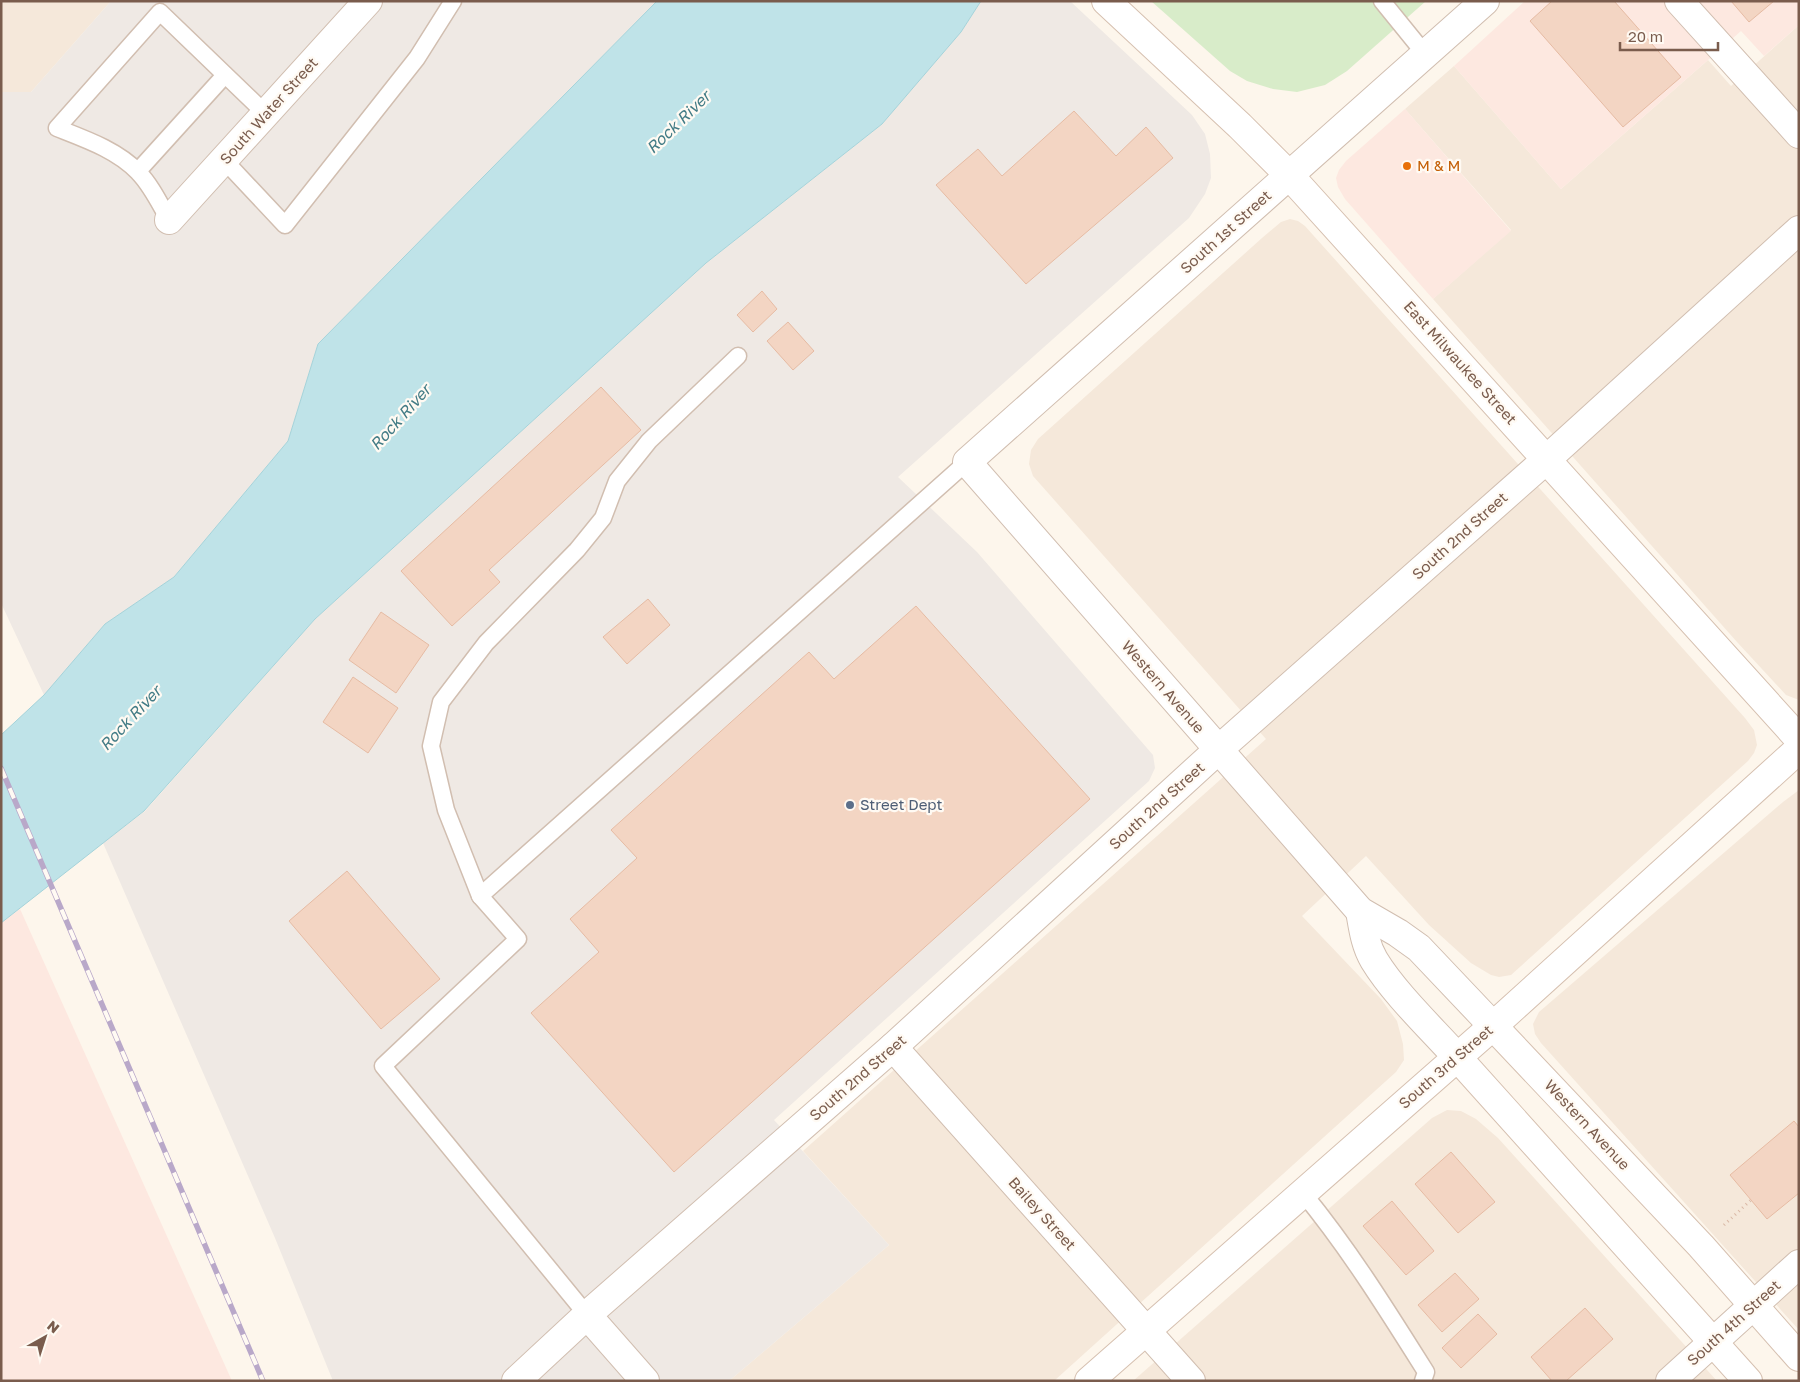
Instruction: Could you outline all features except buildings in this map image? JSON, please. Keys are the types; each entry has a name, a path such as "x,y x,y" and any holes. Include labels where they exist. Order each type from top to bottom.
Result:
{"street":[{"name":"South Water Street","path":"169,220 368,1"},
{"name":"East Milwaukee Street","path":"1106,1 1240,126 1289,175 1799,739"},
{"name":"South 1st Street","path":"967,462 1485,1"},
{"path":"1679,1 1799,134"},
{"name":"South 2nd Street","path":"516,1381 587,1314 893,1047 1218,750 1547,459 1799,230"},
{"name":"Western Avenue","path":"967,462 1360,911 1398,933 1419,948 1701,1246 1799,1357"},
{"name":"South 3rd Street","path":"1089,1381 1493,1026 1799,749"},
{"path":"1360,911 1364,934 1373,959 1393,986 1748,1381"},
{"name":"Bailey Street","path":"893,1047 1191,1381"},
{"name":"South 4th Street","path":"1670,1381 1799,1264"},
{"path":"587,1314 645,1381"}],"lane":[{"path":"224,160 285,225 417,58 453,1"},
{"path":"1382,1 1425,54"},
{"path":"169,220 138,171 96,144 57,128 160,12 266,114"},
{"path":"138,171 225,75"},
{"path":"587,1314 383,1066 518,939 480,896 446,810 430,746 441,702 486,643 578,550 603,518 617,481 649,441 738,356"},
{"path":"480,896 967,462"},
{"path":"1303,1193 1332,1227 1362,1271 1426,1372 1423,1381"}],"path":[{"path":"1701,1246 1751,1200"}],"shaded area":[{"path":"1,1 111,1 31,92 1,92"},
{"path":"111,1 657,1 318,344 288,441 174,577 105,624 44,695 1,603 1,92 31,92"},
{"path":"981,1 1070,1 1192,115 1205,134 1210,154 1211,178 1205,194 1189,218 898,477 977,552 1153,755 1155,768 1149,781 774,1120 889,1245 729,1381 333,1381 275,1238 103,843 145,811 315,619 706,263 882,124 961,32"},
{"path":"1525,1 1799,1 1799,25 1764,56 1741,31 1561,189 1454,66"},
{"path":"1799,25 1799,700 1786,695 1737,642 1433,299 1511,230 1405,109 1454,66 1561,189 1708,60 1731,86"},
{"path":"1405,109 1511,231 1433,299 1345,199 1338,187 1336,178 1346,161"},
{"path":"1290,219 1298,221 1305,226 1745,718 1754,730 1757,745 1754,753 1748,761 1511,975 1499,977 1491,975 1471,963 1429,925 1366,856 1302,916 1381,999 1397,1021 1403,1044 1404,1060 1396,1072 1054,1381 729,1381 889,1245 803,1151 1266,739 1033,476 1029,464 1031,450 1038,439 1262,238 1281,222"},
{"path":"1799,790 1799,1330 1541,1043 1535,1034 1533,1024 1539,1012"},
{"path":"20,909 232,1381 1,1381 1,923"},
{"path":"1447,1110 1461,1111 1476,1119 1498,1138 1717,1381 1133,1381 1432,1118"}],"green space":[{"path":"1151,1 1426,1 1347,71 1325,85 1297,92 1273,89 1247,81 1230,71"}],"water":[{"name":"Rock River","path":"657,1 981,1 961,32 882,124 706,263 315,619 144,811 1,923 1,735 44,695 105,624 174,577 288,441 318,344"}],"railway":[{"path":"1,768 263,1381"}],"place":[{"name":"M & M","path":"1407,166"},
{"name":"Street Dept","path":"850,805"}]}
